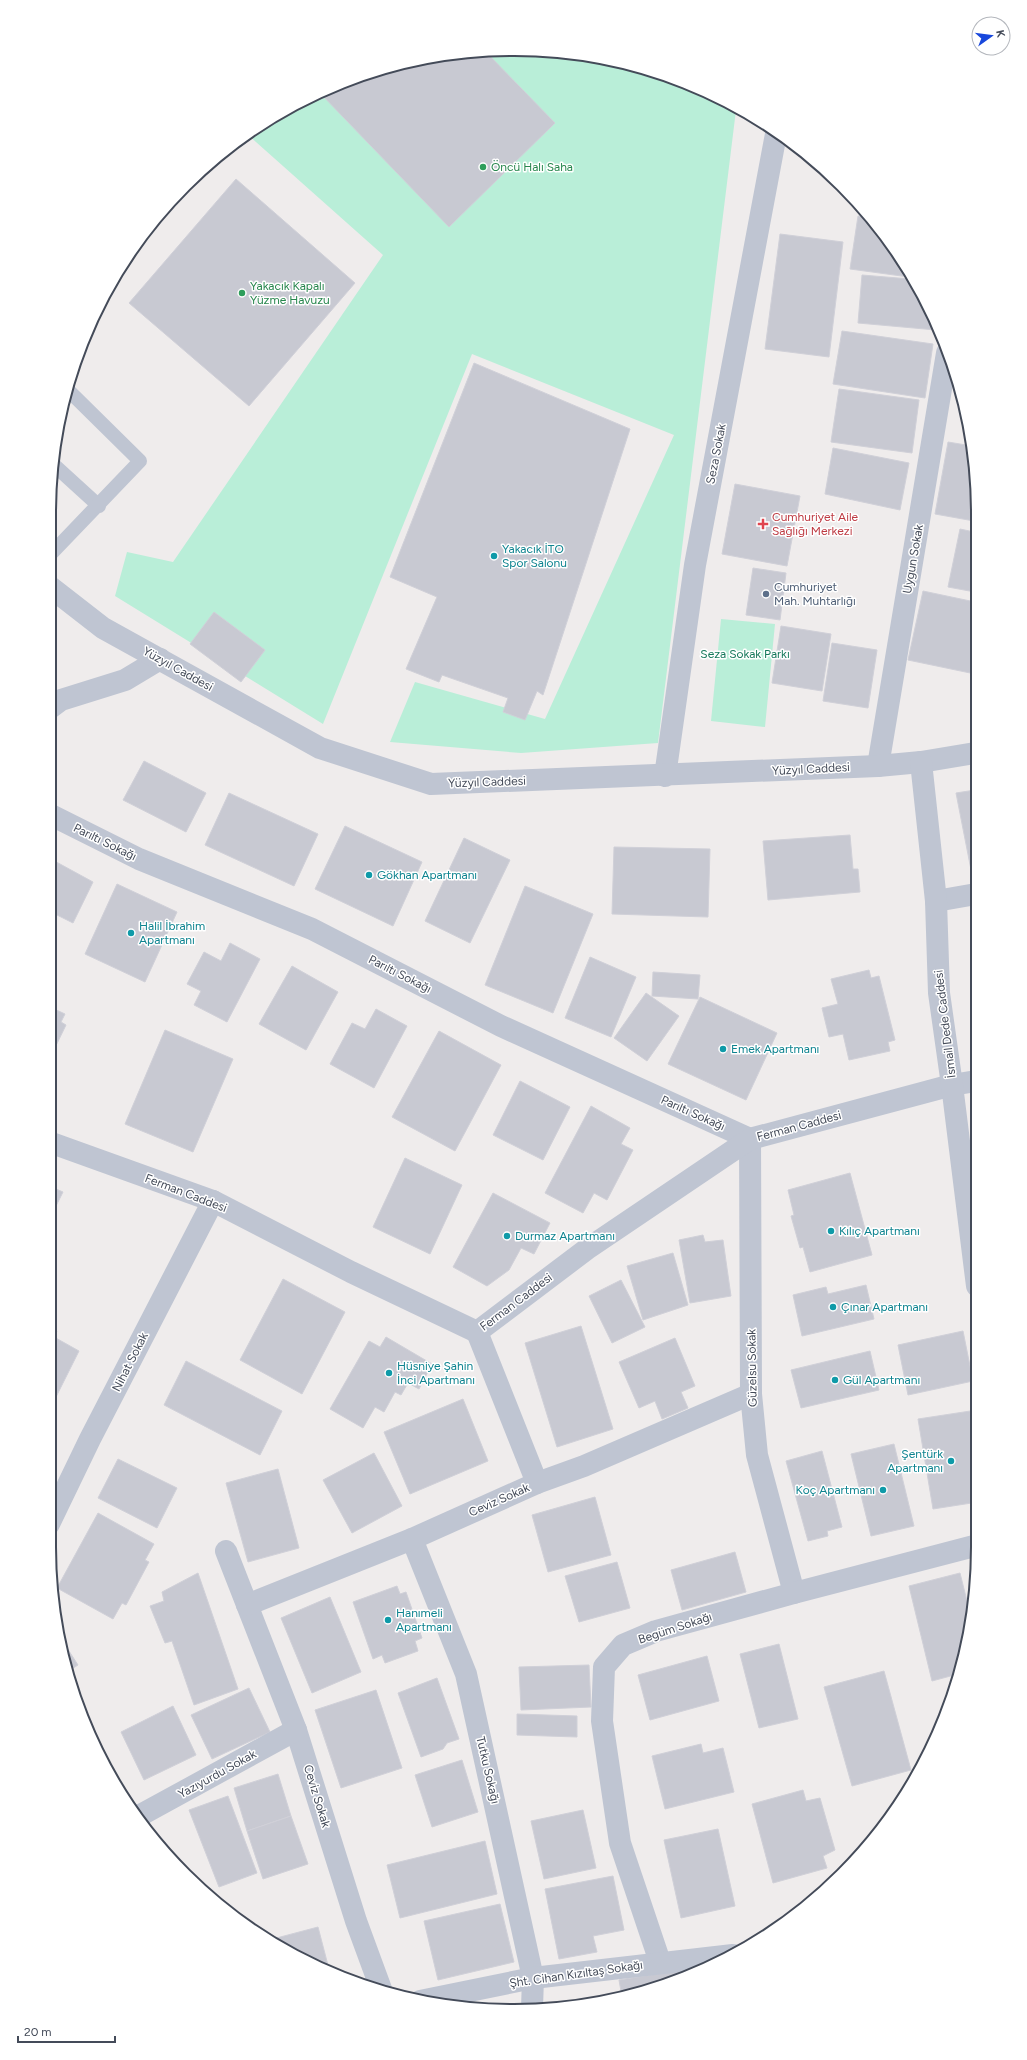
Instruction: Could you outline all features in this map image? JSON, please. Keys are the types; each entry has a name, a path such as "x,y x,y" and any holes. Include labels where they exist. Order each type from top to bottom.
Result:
{"street":[{"name":"Seza Sokak","path":"665,776 695,565 775,138"},
{"name":"Uygun Sokak","path":"878,766 945,362"},
{"name":"Yüzyıl Caddesi","path":"56,591 103,628 320,748 431,784 665,776 878,766 921,762 971,754"},
{"path":"56,704 61,700 125,680 160,659"},
{"name":"İsmail Dede Caddesi","path":"921,762 936,901 939,993 971,1235"},
{"name":"Parıltı Sokağı","path":"56,818 139,859 312,929 501,1026 750,1139"},
{"path":"936,901 971,895"},
{"name":"Ferman Caddesi","path":"56,1145 213,1201 351,1272 477,1332 587,1249 750,1139 952,1085 971,1082"},
{"name":"Güzelsu Sokak","path":"750,1139 751,1394 757,1454 794,1593"},
{"name":"Nihat Sokak","path":"56,1509 90,1439 213,1201"},
{"path":"477,1332 537,1483"},
{"name":"Ceviz Sokak","path":"247,1605 412,1539 537,1483 584,1466 751,1394"},
{"name":"Tutku Sokağı","path":"412,1539 466,1674 533,1978 532,2003"},
{"name":"Begüm Sokağı","path":"660,1962 620,1843 602,1722 604,1667 623,1645 656,1631 971,1547"},
{"name":"Ceviz Sokak","path":"226,1551 296,1730 356,1921 378,1983"},
{"name":"Yazıyurdu Sokak","path":"143,1814 296,1730"},
{"name":"Şht. Cihan Kızıltaş Sokağı","path":"438,1997 533,1978 717,1957"}],"lane":[{"path":"56,549 99,506 140,461 72,394"},
{"path":"58,469 99,506"}],"green space":[{"path":"484,57 543,57 603,65 661,80 716,103 736,114 658,743 521,753 390,742 415,682 545,719 674,435 472,354 323,724 115,596 127,552 173,562 383,255 252,138 285,117 311,103 366,80 424,65"},
{"name":"Seza Sokak Parkı","path":"721,619 775,624 765,727 711,721"}],"building":[{"path":"491,57 555,123 449,227 324,97 366,80 395,72 454,60"},
{"name":"Yakacık Kapalı Yüzme Havuzu","path":"236,179 355,283 249,406 129,303"},
{"path":"858,216 861,216 894,259 905,276 850,269"},
{"path":"780,234 843,242 829,357 765,349"},
{"path":"862,275 906,279 932,330 858,323"},
{"path":"842,331 933,344 925,398 833,384"},
{"name":"Yakacık İTO Spor Salonu","path":"474,363 630,429 543,695 537,691 525,720 503,712 508,698 442,675 439,682 406,669 437,597 390,577"},
{"path":"839,389 919,400 912,453 831,442"},
{"path":"948,442 965,445 970,484 971,520 935,514"},
{"path":"833,448 909,463 900,510 825,494"},
{"path":"735,484 800,496 787,566 722,554"},
{"path":"960,529 971,531 971,591 948,587"},
{"name":"Cumhuriyet Mah. Muhtarlığı","path":"753,568 786,573 780,620 746,615"},
{"path":"923,591 971,601 971,673 908,660"},
{"path":"214,612 265,650 241,682 190,644"},
{"path":"781,626 831,634 822,691 772,683"},
{"path":"832,643 877,650 868,708 823,701"},
{"path":"144,761 206,793 186,832 123,800"},
{"path":"971,791 971,870 956,793"},
{"path":"229,793 318,834 294,886 205,845"},
{"name":"Gökhan Apartmanı","path":"345,826 422,862 393,926 315,889"},
{"path":"850,835 853,869 858,869 860,892 768,900 763,841"},
{"path":"464,838 510,860 470,943 425,921"},
{"path":"614,847 710,849 708,917 612,914"},
{"path":"56,862 93,882 73,923 56,914"},
{"name":"Halil İbrahim Apartmanı","path":"117,884 177,912 145,982 85,954"},
{"path":"525,886 593,914 553,1013 485,985"},
{"path":"230,943 260,959 227,1022 194,1005 201,991 187,984 204,952 221,961"},
{"path":"590,957 636,977 611,1037 565,1018"},
{"path":"292,966 338,992 306,1050 259,1024"},
{"path":"869,970 871,978 879,976 895,1040 888,1042 890,1051 849,1060 843,1034 829,1037 822,1008 838,1004 831,979"},
{"path":"653,972 700,975 698,999 652,996"},
{"path":"646,993 679,1016 647,1061 614,1038"},
{"name":"Emek Apartmanı","path":"700,997 777,1033 746,1100 668,1064"},
{"path":"376,1009 407,1026 374,1088 330,1064 352,1023 365,1029"},
{"path":"56,1010 65,1014 61,1022 66,1025 56,1046"},
{"path":"165,1030 233,1059 193,1152 125,1124"},
{"path":"439,1031 501,1065 455,1151 392,1117"},
{"path":"520,1081 570,1107 543,1160 493,1135"},
{"path":"591,1106 630,1128 621,1144 633,1150 607,1200 594,1193 583,1213 545,1193"},
{"path":"405,1158 462,1185 430,1254 373,1227"},
{"name":"Kılıç Apartmanı","path":"850,1173 872,1255 810,1272 803,1247 800,1248 791,1216 794,1215 788,1190"},
{"path":"56,1189 63,1192 56,1206"},
{"name":"Durmaz Apartmanı","path":"493,1193 550,1223 534,1254 521,1248 509,1270 487,1286 453,1267"},
{"path":"703,1235 705,1242 723,1240 731,1296 690,1303 679,1240"},
{"path":"673,1253 688,1305 643,1320 627,1266"},
{"path":"283,1279 345,1312 302,1394 240,1360"},
{"path":"621,1280 645,1327 612,1343 589,1296"},
{"name":"Çınar Apartmanı","path":"866,1285 874,1319 802,1336 793,1295 826,1287 828,1294"},
{"path":"581,1326 613,1429 557,1447 525,1343"},
{"path":"963,1331 971,1371 971,1381 908,1395 898,1345"},
{"name":"Hüsniye Şahin İnci Apartmanı","path":"386,1337 432,1364 419,1389 408,1383 401,1395 395,1392 384,1412 375,1407 363,1428 330,1409 369,1341 380,1347"},
{"path":"56,1338 79,1351 56,1397"},
{"path":"675,1338 695,1386 681,1392 688,1408 662,1419 655,1401 639,1408 619,1362"},
{"name":"Gül Apartmanı","path":"870,1351 879,1390 801,1408 791,1370"},
{"path":"186,1361 282,1411 260,1455 164,1405"},
{"path":"463,1399 488,1461 410,1494 384,1432"},
{"name":"Şentürk Apartmanı","path":"971,1411 971,1503 933,1509 918,1419"},
{"name":"Koç Apartmanı","path":"894,1444 914,1526 871,1536 851,1454"},
{"path":"822,1451 842,1527 827,1531 828,1536 808,1541 786,1461"},
{"path":"374,1453 402,1506 352,1533 323,1480"},
{"path":"118,1459 177,1488 157,1528 98,1498"},
{"path":"278,1469 299,1548 248,1562 226,1483"},
{"path":"595,1497 611,1555 548,1572 532,1515"},
{"path":"98,1513 154,1544 145,1560 149,1562 126,1605 122,1603 113,1619 58,1589 58,1586"},
{"path":"735,1552 746,1592 682,1610 671,1570"},
{"path":"617,1562 630,1608 579,1622 565,1576"},
{"path":"198,1573 238,1689 194,1705 172,1641 165,1643 150,1606 164,1601 162,1592"},
{"path":"960,1573 967,1602 962,1636 952,1676 932,1681 909,1586"},
{"name":"Hanımeli Apartmanı","path":"397,1586 400,1594 406,1592 422,1638 415,1641 418,1651 385,1663 382,1655 373,1659 353,1602"},
{"path":"330,1597 361,1672 312,1693 281,1618"},
{"path":"779,1644 798,1719 759,1728 740,1654"},
{"path":"68,1650 78,1665 73,1668"},
{"path":"707,1656 719,1701 650,1720 638,1675"},
{"path":"589,1665 591,1707 521,1710 519,1667"},
{"path":"884,1671 911,1770 852,1786 824,1687"},
{"path":"437,1678 459,1739 447,1743 443,1749 421,1757 398,1693"},
{"path":"249,1688 270,1732 212,1759 191,1715"},
{"path":"376,1690 402,1768 341,1788 315,1710"},
{"path":"173,1706 196,1755 144,1780 121,1732"},
{"path":"517,1714 577,1716 577,1737 517,1735"},
{"path":"701,1744 703,1753 723,1748 734,1792 665,1809 652,1756"},
{"path":"462,1760 478,1812 432,1827 415,1775"},
{"path":"278,1774 291,1816 247,1831 234,1788"},
{"path":"803,1790 806,1801 820,1798 835,1850 823,1856 827,1868 773,1883 752,1804"},
{"path":"228,1796 257,1873 219,1887 189,1810"},
{"path":"583,1810 596,1868 544,1879 531,1821"},
{"path":"291,1816 308,1864 263,1879 247,1831"},
{"path":"718,1829 735,1906 681,1918 664,1840"},
{"path":"485,1841 497,1894 400,1918 387,1865"},
{"path":"613,1876 624,1930 593,1936 597,1952 559,1959 545,1889"},
{"path":"500,1904 514,1962 438,1980 424,1921"},
{"path":"318,1927 328,1964 311,1957 277,1938"},
{"path":"690,1968 661,1980 621,1991 619,1980"}],"place":[{"name":"Öncü Halı Saha","path":"483,167"},
{"name":"Yakacık Kapalı Yüzme Havuzu","path":"242,293"},
{"name":"Cumhuriyet Aile Sağlığı Merkezi","path":"763,524"},
{"name":"Yakacık İTO Spor Salonu","path":"494,556"},
{"name":"Cumhuriyet Mah. Muhtarlığı","path":"766,594"},
{"name":"Gökhan Apartmanı","path":"369,875"},
{"name":"Halil İbrahim Apartmanı","path":"131,933"},
{"name":"Emek Apartmanı","path":"723,1049"},
{"name":"Kılıç Apartmanı","path":"831,1231"},
{"name":"Durmaz Apartmanı","path":"507,1236"},
{"name":"Çınar Apartmanı","path":"833,1307"},
{"name":"Hüsniye Şahin İnci Apartmanı","path":"389,1373"},
{"name":"Gül Apartmanı","path":"835,1380"},
{"name":"Şentürk Apartmanı","path":"951,1461"},
{"name":"Koç Apartmanı","path":"883,1490"},
{"name":"Hanımeli Apartmanı","path":"388,1620"}]}
